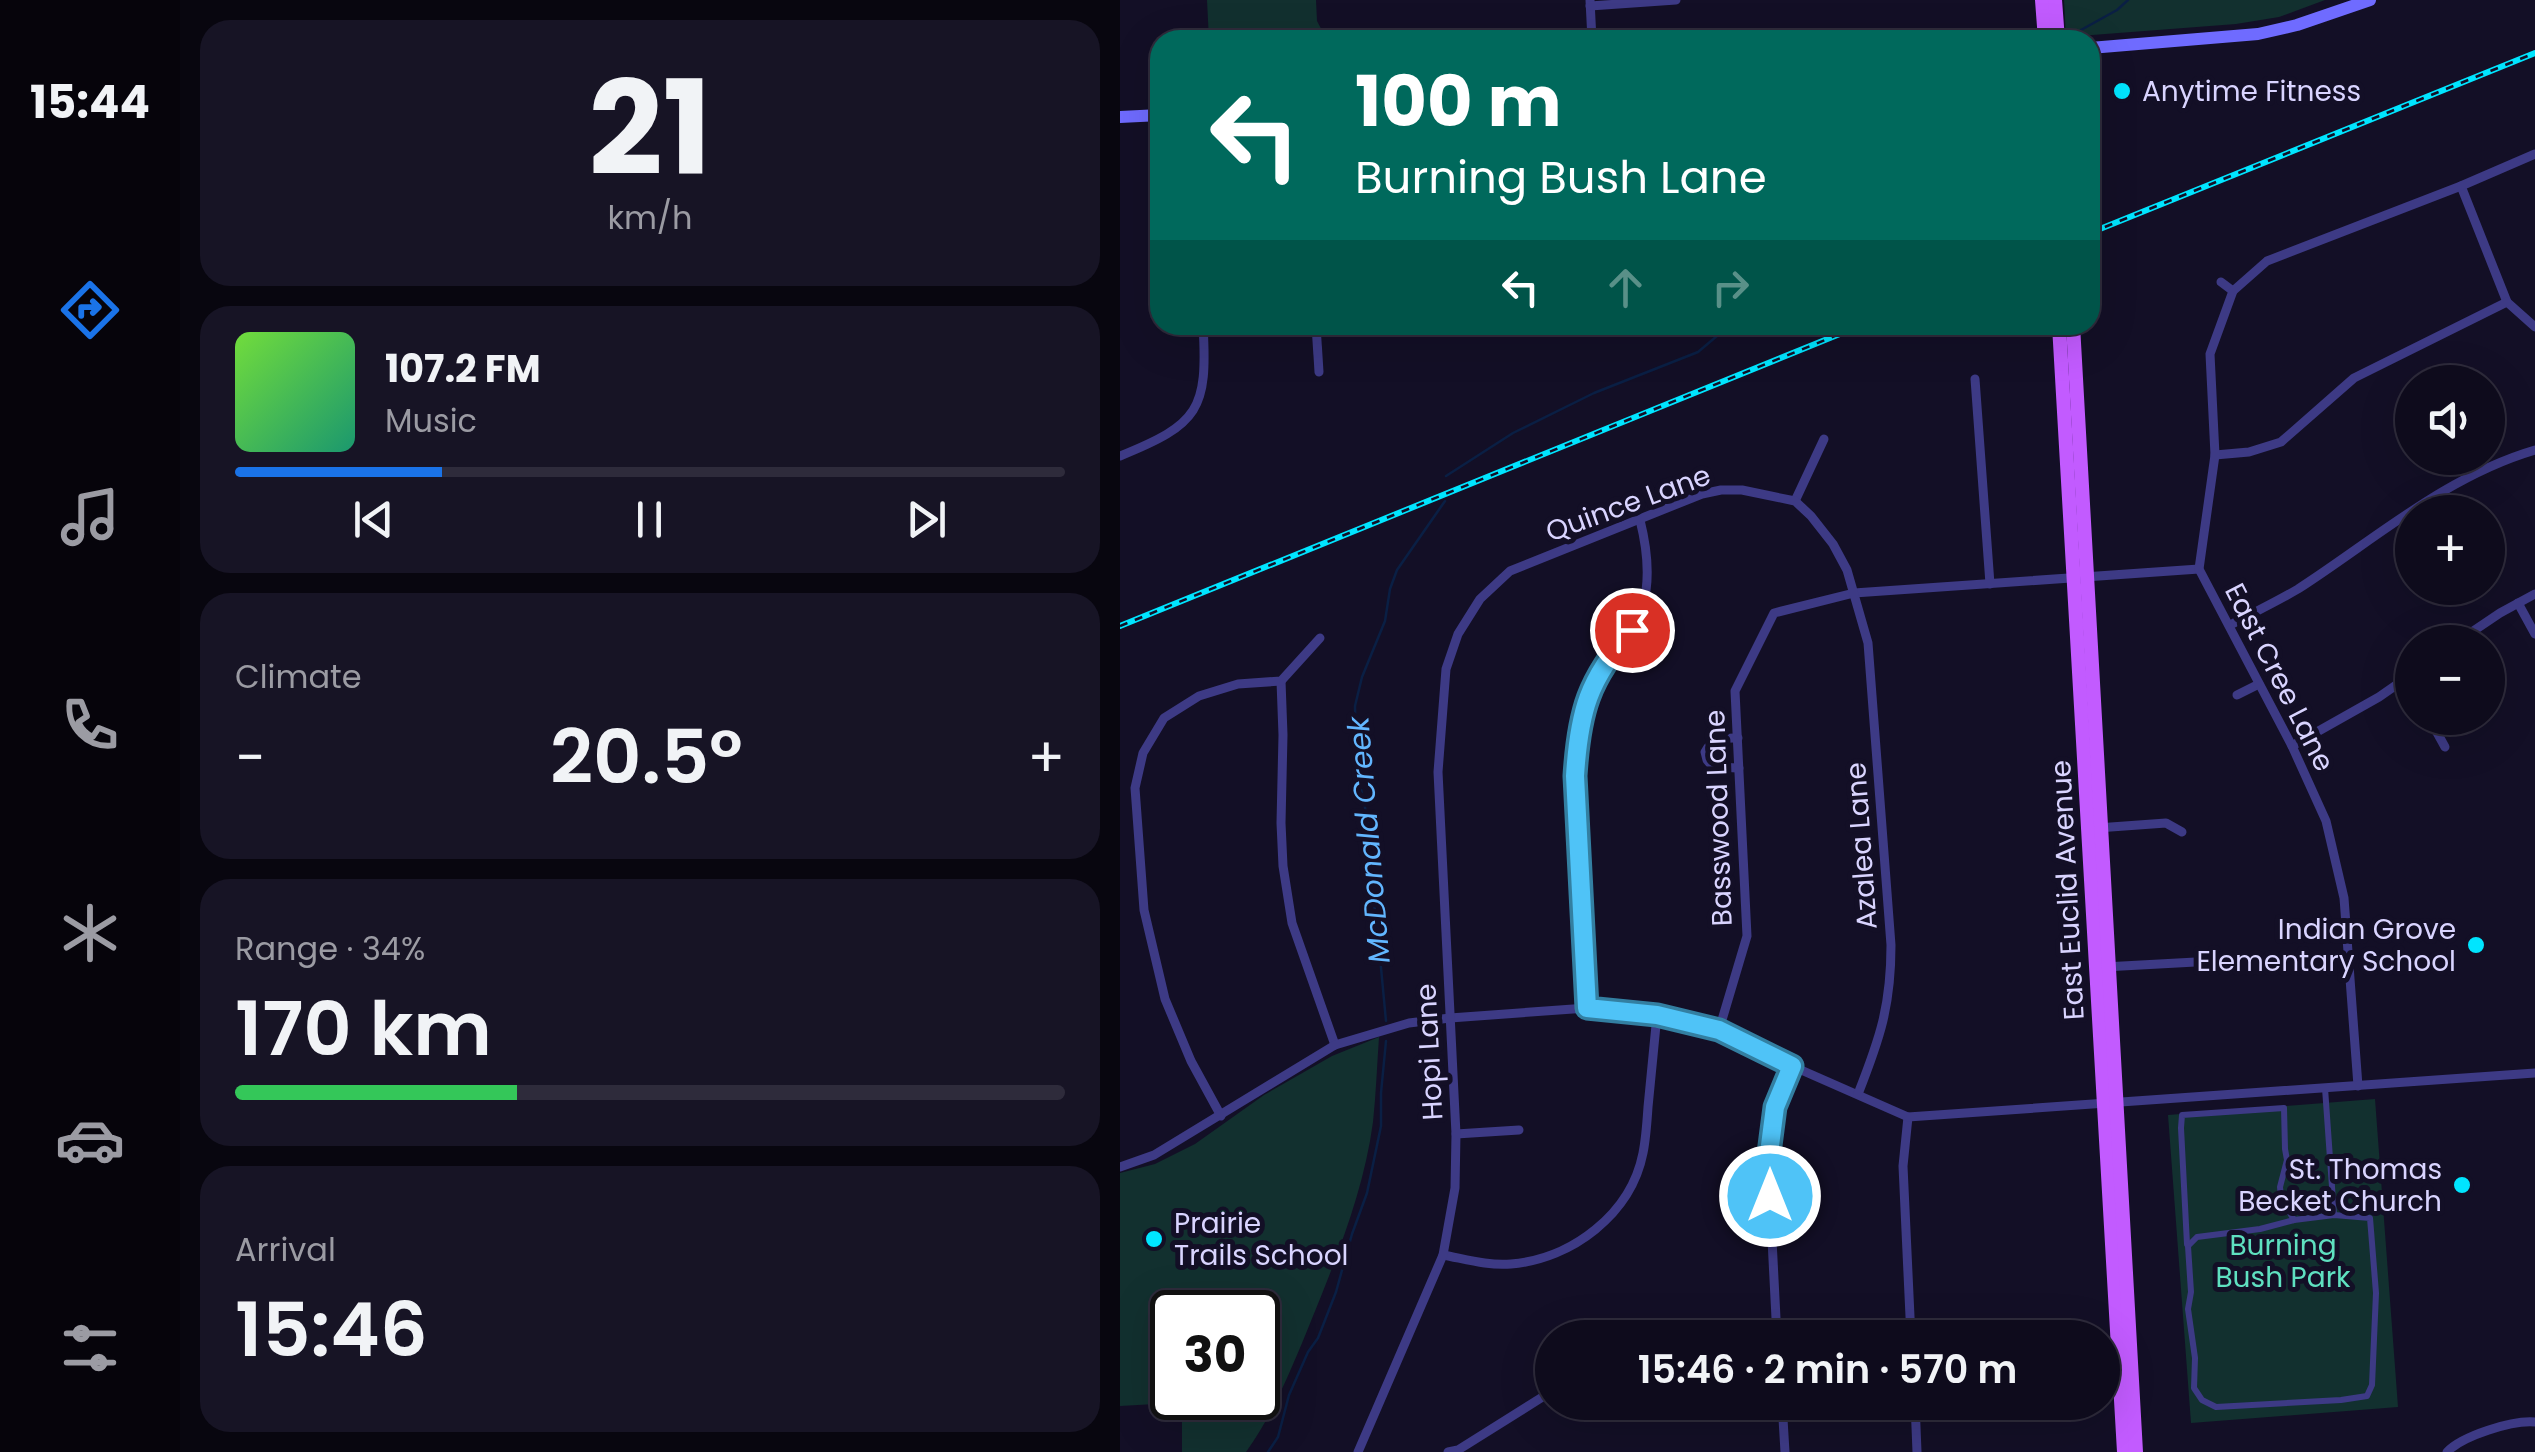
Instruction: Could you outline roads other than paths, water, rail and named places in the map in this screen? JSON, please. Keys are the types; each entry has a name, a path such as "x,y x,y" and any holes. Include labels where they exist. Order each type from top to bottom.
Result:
{"main road":[{"path":"2042,0 2044,30"},
{"path":"2055,0 2057,30"},
{"path":"2100,47 2258,34 2298,25 2370,0"},
{"path":"1120,118 1150,115"},
{"name":"East Euclid Avenue","path":"2060,335 2080,578 2110,1103 2136,1452"},
{"name":"East Euclid Avenue","path":"2074,335 2080,578"},
{"name":"East Euclid Avenue","path":"2110,1103 2124,1452"}],"street":[{"path":"1591,30 1590,3 1676,0"},
{"path":"2221,282 2233,291 2267,261 2535,154"},
{"path":"2460,186 2507,302 2535,327"},
{"name":"East Cree Lane","path":"2233,291 2210,354 2215,455 2199,569 2292,746 2326,821 2342,885 2358,1086"},
{"path":"2215,455 2250,452 2281,442 2354,378 2507,302"},
{"path":"1120,456 1170,434 1199,414 1204,380 1203,335"},
{"path":"1317,335 1319,372"},
{"path":"1975,380 1990,584"},
{"path":"1824,439 1795,501 1833,544 1854,592"},
{"path":"2230,625 2296,590 2466,479 2535,450"},
{"name":"Quince Lane","path":"1458,634 1480,600 1510,570 1702,494 1721,490 1762,493 1795,501"},
{"path":"1587,1008 1575,776 1577,740 1593,682 1632,630 1642,609 1648,550 1640,520"},
{"name":"Basswood Lane","path":"1719,1030 1747,936 1736,691 1774,613 1854,592 2199,569"},
{"name":"Azalea Lane","path":"1854,592 1868,643 1891,945 1887,1011 1858,1094"},
{"path":"2484,625 2535,594"},
{"path":"2518,604 2535,634"},
{"name":"Hopi Lane","path":"1358,1452 1442,1255 1454,1188 1456,1134 1438,772 1446,669 1458,634"},
{"path":"1221,1116 1191,1061 1165,999 1144,910 1135,788 1143,753 1164,718 1199,696 1238,684 1281,681 1320,638"},
{"path":"1281,681 1283,866 1292,922 1336,1045"},
{"path":"2237,695 2260,684"},
{"path":"2292,746 2395,688"},
{"path":"2438,735 2445,747"},
{"path":"1738,738 1716,738 1705,752 1713,767 1739,768"},
{"path":"2095,828 2166,823 2182,832"},
{"path":"2102,967 2214,961"},
{"path":"1120,1167 1154,1155 1336,1045 1409,1023 1587,1008 1657,1015 1719,1030 1908,1118 2535,1073"},
{"path":"1442,1255 1486,1264 1542,1258 1570,1247 1597,1229 1617,1208 1634,1182 1643,1154 1657,1015"},
{"path":"1776,1320 1768,1161 1775,1107 1792,1066"},
{"path":"2325,1088 2334,1215"},
{"path":"2188,1246 2197,1237 2260,1230 2294,1220 2334,1215 2370,1218 2376,1293 2372,1384 2367,1396 2216,1407 2202,1400 2194,1388 2182,1114 2284,1108 2288,1160 2280,1187 2294,1220"},
{"path":"1908,1118 1904,1166 1911,1320"},
{"path":"1456,1134 1519,1130"},
{"path":"1448,1452 1458,1450 1535,1402"},
{"path":"1783,1420 1785,1452"},
{"path":"1915,1420 1917,1452"},
{"path":"2447,1452 2481,1433 2520,1421 2535,1422"}],"waterway":[{"name":"McDonald Creek","path":"2081,30 2128,0"},
{"name":"McDonald Creek","path":"1446,476 1513,433 1594,393 1698,352 1718,335"},
{"name":"McDonald Creek","path":"1386,1021 1370,887 1369,826 1356,766 1355,706 1362,677 1385,621 1397,570 1445,501"},
{"name":"McDonald Creek","path":"1268,1452 1278,1437 1289,1395 1336,1292 1367,1193 1381,1126 1386,1041"}],"railway":[{"path":"2100,229 2535,53"},
{"path":"1120,626 1837,335"}],"place":[{"name":"Anytime Fitness","path":"2122,91"},
{"name":"Indian Grove Elementary School","path":"2476,945"},
{"name":"St. Thomas Becket Church","path":"2462,1185"},
{"name":"Prairie Trails School","path":"1154,1239"}],"park label":[{"name":"Burning Bush Park","path":"2283,1261"}]}
